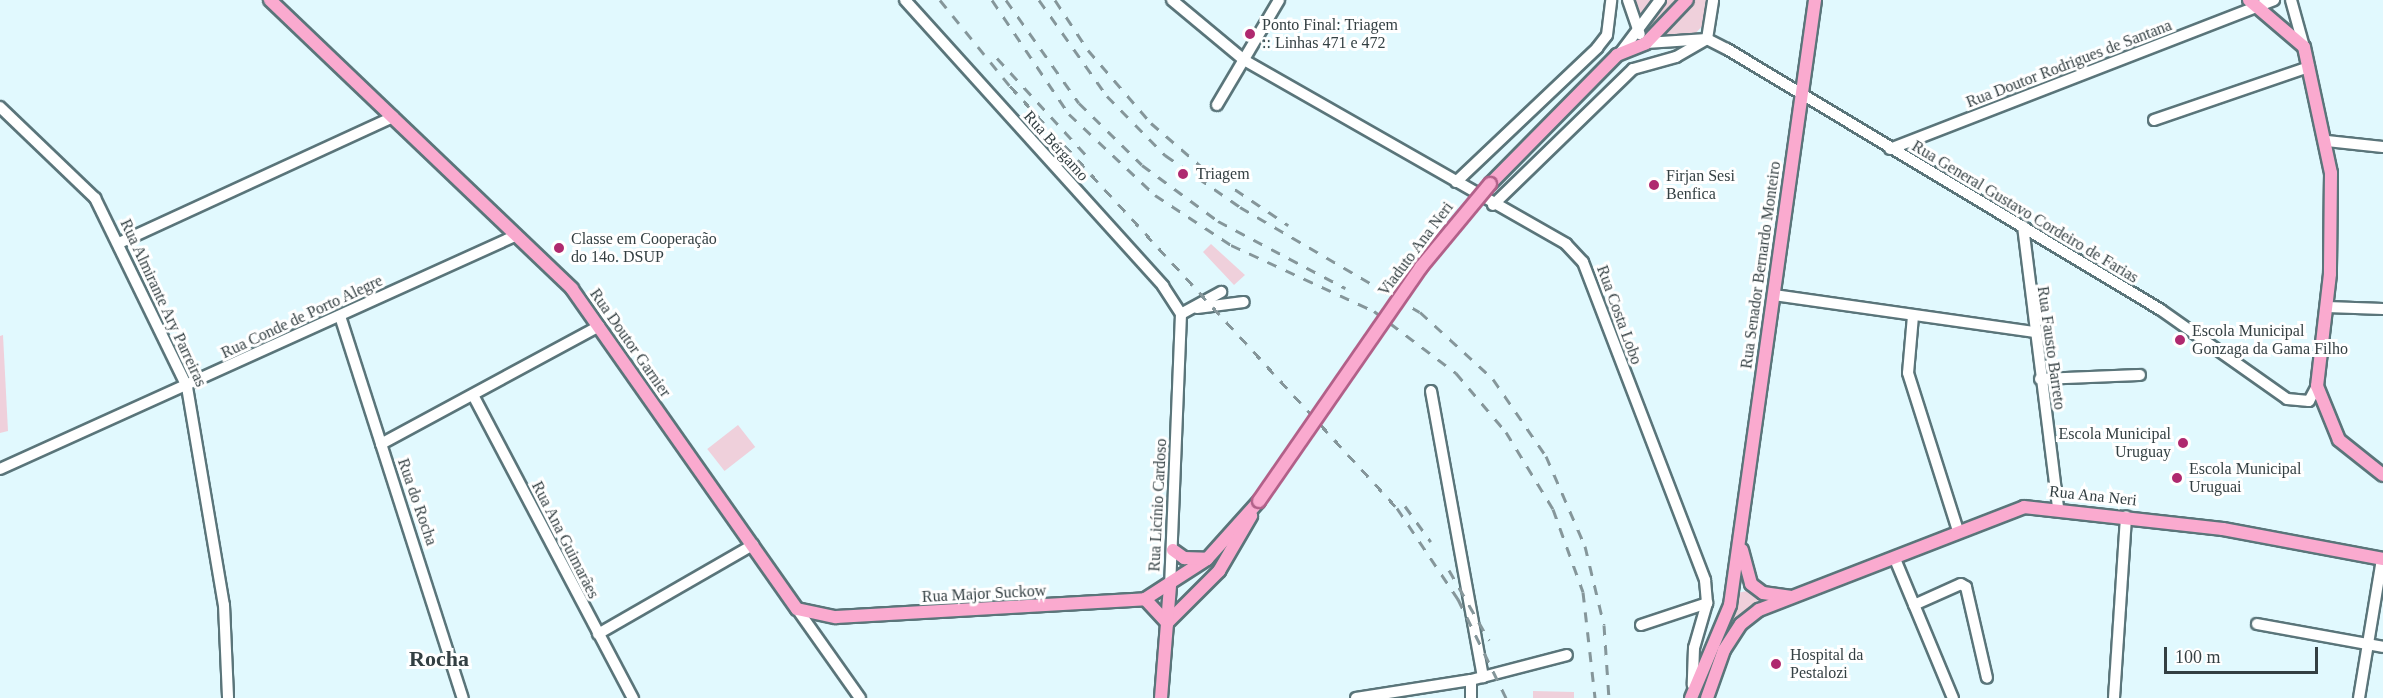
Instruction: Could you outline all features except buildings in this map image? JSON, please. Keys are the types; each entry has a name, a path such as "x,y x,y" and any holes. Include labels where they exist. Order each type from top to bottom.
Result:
{"main road":[{"name":"Rua Doutor Garnier","path":"270,0 572,289 796,609"},
{"path":"1648,40 1687,0"},
{"name":"Rua Senador Bernardo Monteiro","path":"1692,692 1730,605 1815,0"},
{"path":"2249,0 2304,47 2327,141 2332,217 2327,307 2317,386 2338,440 2383,475"},
{"name":"Viaduto Ana Neri","path":"1170,585 1207,559 1256,507 1421,267 1490,184 1617,55 1648,40"},
{"name":"Viaduto Ana Neri","path":"1167,623 1219,572 1246,531 1256,507"},
{"name":"Rua Ana Neri","path":"1812,593 1958,531 2024,507 2058,508 2126,516 2383,559"},
{"path":"1740,534 1751,584 1778,597 1812,593"},
{"path":"1173,550 1184,558 1207,559"},
{"name":"Rua Licínio Cardoso","path":"1161,698 1170,585"},
{"name":"Rua Major Suckow","path":"796,609 817,616 857,617 1145,599 1170,585"},
{"path":"1707,698 1713,671 1741,624 1759,610 1812,593"},
{"path":"1145,599 1167,623"}],"street":[{"name":"Rua Bérgamo","path":"905,0 1163,286 1180,314"},
{"name":"Rua Costa Lobo","path":"1172,0 1244,60 1492,204 1566,244 1583,262 1705,580 1707,603 1694,648 1692,692"},
{"path":"1217,105 1279,0"},
{"path":"1456,182 1597,48 1606,35 1611,0"},
{"path":"1628,0 1648,40 1668,59"},
{"path":"1648,40 1660,0"},
{"path":"1707,39 1713,0"},
{"name":"Rua Doutor Rodrigues de Santana","path":"1890,149 2260,8 2274,0"},
{"path":"2291,0 2304,47"},
{"path":"1648,40 1707,39"},
{"path":"1492,204 1633,69 1668,59 1707,39"},
{"name":"Rua General Gustavo Cordeiro de Farias","path":"1707,39 1801,92 1890,149 2023,226 2191,330 2287,399 2309,400 2317,386"},
{"path":"2154,120 2308,67"},
{"name":"Rua Almirante Ary Parreiras","path":"0,107 95,198 119,243 187,387 224,604 228,698"},
{"path":"119,243 393,117"},
{"path":"2327,141 2383,147"},
{"name":"Rua Fausto Barreto","path":"2023,226 2033,332 2058,508"},
{"name":"Rua Conde de Porto Alegre","path":"0,469 187,387 517,235"},
{"path":"1197,308 1221,292"},
{"path":"1774,295 2033,332"},
{"path":"1180,314 1197,308 1244,302"},
{"path":"2327,307 2383,309"},
{"name":"Rua Licínio Cardoso","path":"1170,585 1180,314"},
{"name":"Rua do Rocha","path":"340,316 463,698"},
{"path":"1913,316 1908,373 1958,531"},
{"path":"381,444 599,326"},
{"path":"2040,379 2140,375"},
{"path":"1431,391 1483,677"},
{"name":"Rua Ana Guimarães","path":"473,394 633,698"},
{"path":"2114,698 2126,516"},
{"path":"598,634 753,545"},
{"path":"1895,559 1951,696"},
{"path":"2359,698 2371,643 2383,559"},
{"path":"1914,605 1961,584 1966,587 1987,678"},
{"path":"1641,626 1707,603"},
{"name":"Rua Doutor Garnier","path":"796,609 860,698"},
{"path":"2257,624 2383,647"},
{"path":"1356,698 1405,694 1471,680 1567,655"},
{"path":"1471,680 1471,698"}],"shaded area":[{"path":"1633,0 1711,0 1709,19 1691,38 1652,38 1642,29"},
{"path":"1211,244 1245,275 1234,285 1203,252"},
{"path":"3,335 8,431 0,433 0,336"},
{"path":"738,425 755,447 725,471 707,449"},
{"path":"1747,591 1760,599 1732,620 1737,593"},
{"path":"1533,691 1574,692 1574,698 1533,698"}],"railway":[{"path":"940,0 1010,86 1397,508 1458,599 1506,698"},
{"path":"992,0 1069,114 1155,195 1231,245 1374,311 1456,373 1506,432 1553,509 1583,592 1595,698"},
{"path":"1006,0 1079,103 1142,165 1218,221 1345,288"},
{"path":"1039,0 1107,96 1165,155 1240,207 1420,312 1493,379 1546,456 1585,546 1604,625 1609,698"},
{"path":"1055,0 1088,50 1151,123 1202,167 1288,225"},
{"path":"997,58 1086,155"},
{"path":"1405,506 1431,542"},
{"path":"1449,570 1489,640"}],"place":[{"name":"Ponto Final: Triagem :: Linhas 471 e 472","path":"1250,34"},
{"name":"Triagem","path":"1183,174"},
{"name":"Firjan Sesi Benfica","path":"1654,185"},
{"name":"Classe em Cooperação do 14o. DSUP","path":"559,248"},
{"name":"Escola Municipal Gonzaga da Gama Filho","path":"2180,340"},
{"name":"Escola Municipal Uruguay","path":"2183,443"},
{"name":"Escola Municipal Uruguai","path":"2177,478"},
{"name":"Hospital da Pestalozi","path":"1776,664"}],"district":[{"name":"Rocha","path":"439,659"}]}
